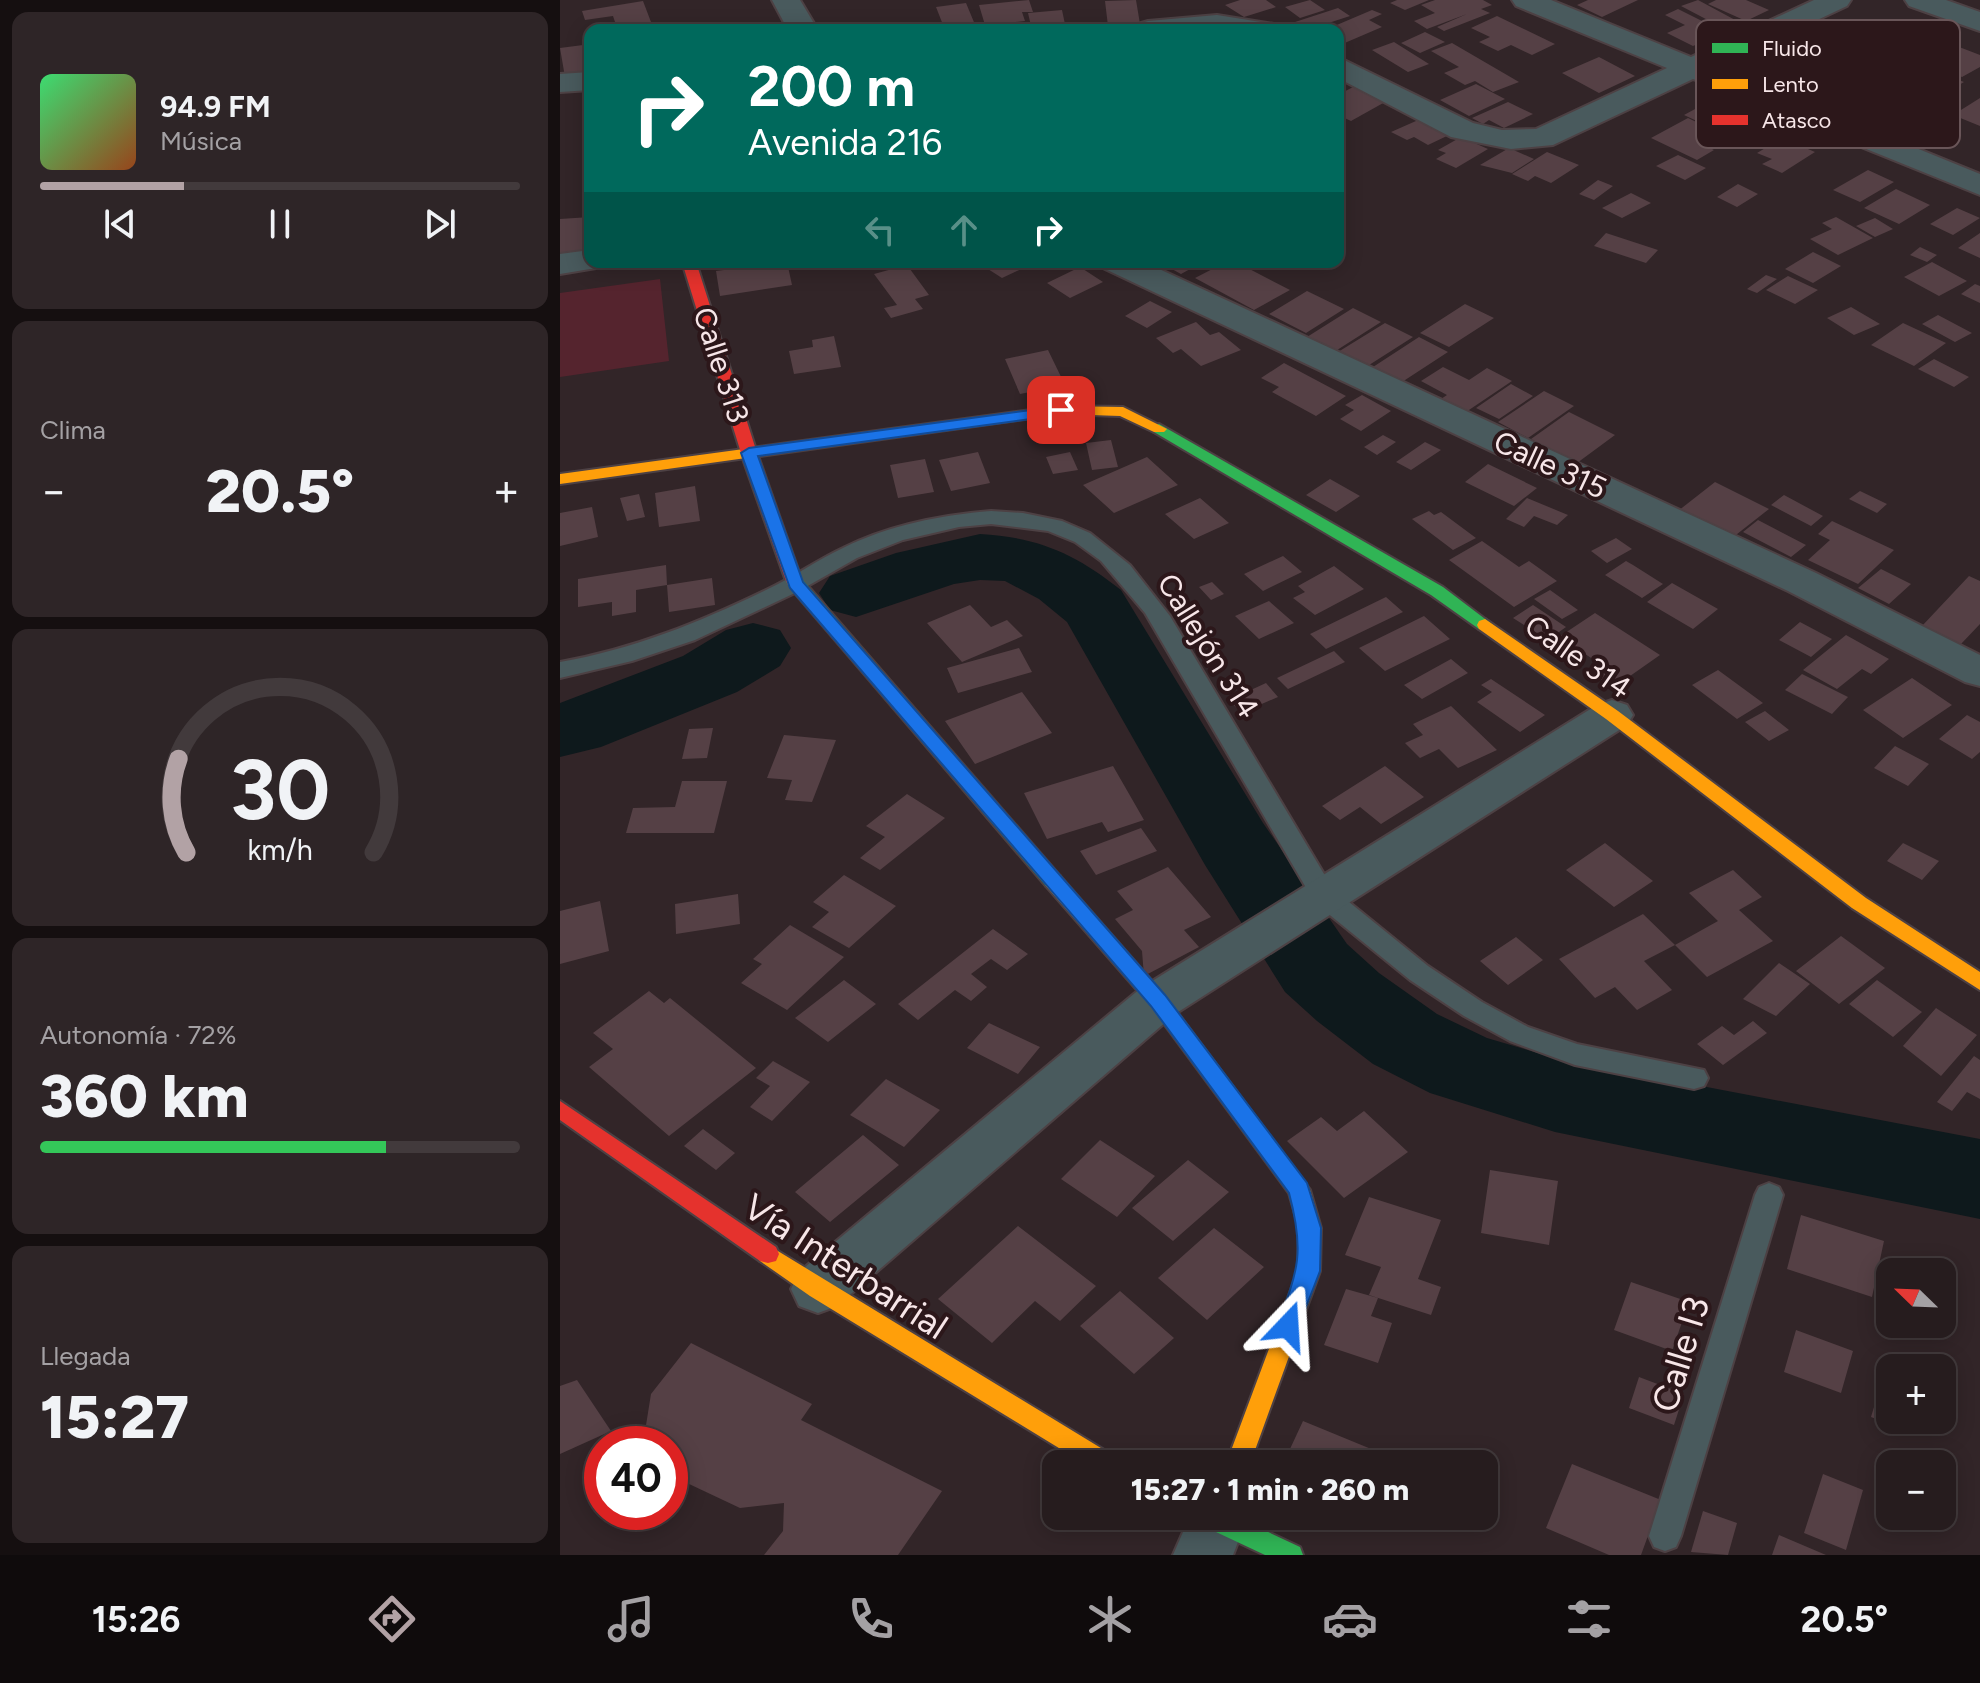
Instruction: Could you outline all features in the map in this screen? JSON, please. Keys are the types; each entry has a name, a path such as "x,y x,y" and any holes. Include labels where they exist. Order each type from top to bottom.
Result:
{"street":[{"path":"786,0 800,24"},
{"path":"1526,0 1695,67"},
{"path":"1795,20 1837,0"},
{"path":"1919,0 1980,22"},
{"path":"1344,69 1462,130 1512,141 1542,138 1695,67"},
{"path":"560,83 584,81"},
{"path":"1891,148 1980,185"},
{"path":"560,264 584,261"},
{"name":"Calle 313","path":"691,268 749,453 795,584 1158,1001 1299,1190 1310,1228 1309,1271 1243,1450"},
{"name":"Calle 315","path":"1130,268 1802,582 1980,672"},
{"name":"Calle 314","path":"749,453 1061,410 1123,412 1173,435 1437,591 1612,715 1859,903 1980,982"},
{"path":"560,479 749,453"},
{"path":"818,1289 1158,1001 1612,715"},
{"name":"Vía Interbarrial","path":"560,1109 616,1151 818,1289 1083,1450"},
{"path":"1220,1530 1291,1555"}],"lane":[{"name":"Callejón 314","path":"560,670 648,648 722,619 864,546 923,525 981,516 1036,522 1077,536 1107,554 1138,586 1159,616 1316,901"},
{"path":"1316,901 1473,1009 1519,1034 1575,1054 1694,1078"},
{"name":"Calle I3","path":"1665,1536 1769,1195"}],"shaded area":[{"path":"660,279 669,361 560,377 560,293"}],"building":[{"path":"1029,0 1033,12 1022,12 1025,21 985,24 979,5"},
{"path":"1136,0 1140,24 1108,24 1105,1"},
{"path":"1240,0 1266,0 1276,7 1244,17 1225,5"},
{"path":"1310,0 1325,10 1300,18 1285,7"},
{"path":"1397,0 1429,0 1405,10 1390,3"},
{"path":"1435,0 1483,0 1492,5 1481,9 1490,13 1444,31 1437,27 1467,14 1427,29 1414,21 1435,13 1421,5"},
{"path":"1588,0 1638,0 1602,17 1577,5"},
{"path":"1698,0 1735,20 1708,20 1681,6"},
{"path":"1716,0 1746,0 1769,10 1744,20 1708,4"},
{"path":"643,1 651,22 616,24 613,16 585,20 582,11"},
{"path":"966,3 975,24 943,24 936,7"},
{"path":"1338,8 1350,16 1325,24 1295,22"},
{"path":"1678,9 1700,20 1696,20 1696,45 1667,33 1685,25 1665,15"},
{"path":"1062,10 1065,24 1031,24 1028,13"},
{"path":"1372,10 1382,14 1369,20 1382,27 1344,43 1344,24 1339,24"},
{"path":"1497,16 1555,44 1532,55 1511,45 1498,51 1479,42 1490,37 1471,28"},
{"path":"1425,32 1445,42 1420,53 1401,43"},
{"path":"1394,42 1429,64 1408,72 1372,50"},
{"path":"1452,43 1519,82 1493,92 1475,81 1465,85 1444,73 1459,67 1431,51"},
{"path":"583,45 584,75 565,77 560,48"},
{"path":"1960,47 1980,55 1980,67 1962,77"},
{"path":"1599,57 1635,76 1599,93 1562,73"},
{"path":"1476,84 1505,99 1469,116 1440,100"},
{"path":"1353,87 1385,102 1351,121 1344,118 1344,92"},
{"path":"1980,98 1980,126 1960,118 1960,111"},
{"path":"1508,102 1533,114 1504,128 1489,120 1483,124 1472,118"},
{"path":"1696,108 1696,121 1684,115"},
{"path":"1425,117 1449,135 1428,145 1414,137 1407,140 1391,132"},
{"path":"1688,118 1696,122 1696,148 1714,150 1697,160 1651,138"},
{"path":"1461,137 1488,149 1456,168 1436,159 1446,153 1438,150"},
{"path":"1509,148 1534,159 1512,173 1480,165"},
{"path":"1765,148 1806,148 1815,152 1782,173 1762,164 1772,159 1757,153"},
{"path":"1547,152 1579,165 1551,183 1535,176 1528,181 1512,174"},
{"path":"1678,155 1706,168 1685,180 1656,166"},
{"path":"1868,170 1894,182 1860,202 1833,190"},
{"path":"1598,180 1613,186 1594,200 1579,194"},
{"path":"1738,184 1758,194 1737,207 1717,197"},
{"path":"1896,189 1930,205 1899,224 1864,208"},
{"path":"1631,193 1651,203 1622,218 1602,208"},
{"path":"1957,208 1980,218 1953,235 1930,224"},
{"path":"584,217 584,252 560,254 560,219"},
{"path":"1836,217 1873,238 1838,255 1810,239 1832,229 1822,223"},
{"path":"1875,218 1893,229 1875,237 1856,226"},
{"path":"1606,233 1658,250 1646,263 1594,246"},
{"path":"1980,233 1980,258 1958,248"},
{"path":"1920,247 1937,255 1927,262 1910,255"},
{"path":"1813,252 1841,266 1813,283 1785,269"},
{"path":"1932,262 1967,281 1939,296 1904,277"},
{"path":"788,268 792,285 720,296 716,271"},
{"path":"909,268 929,295 915,299 923,309 891,318 884,308 897,305 874,274"},
{"path":"986,268 1023,268 1002,278"},
{"path":"1078,268 1103,282 1070,298 1047,283"},
{"path":"1170,268 1192,268 1181,274"},
{"path":"1214,268 1248,268 1290,290 1254,310 1195,278"},
{"path":"1766,275 1777,279 1757,293 1747,289"},
{"path":"1788,276 1818,290 1795,304 1766,290"},
{"path":"1975,284 1980,286 1980,303 1961,294"},
{"path":"1307,291 1344,309 1306,333 1269,314"},
{"path":"1150,301 1172,312 1147,328 1125,316"},
{"path":"1465,304 1494,318 1449,347 1420,333"},
{"path":"1851,307 1880,324 1854,335 1827,318"},
{"path":"1353,308 1381,322 1334,352 1307,337"},
{"path":"1938,315 1972,333 1955,342 1922,324"},
{"path":"1196,322 1210,335 1219,332 1241,350 1201,366 1181,349 1173,353 1156,338"},
{"path":"1385,323 1413,337 1366,367 1338,352"},
{"path":"1903,323 1946,343 1914,366 1871,345"},
{"path":"834,336 841,367 794,374 789,351 813,347 812,340"},
{"path":"1419,337 1448,352 1402,382 1373,367"},
{"path":"1048,350 1065,385 1020,394 1005,359"},
{"path":"1934,359 1969,377 1954,387 1918,369"},
{"path":"1284,363 1346,396 1316,416 1272,392 1279,387 1261,378"},
{"path":"1443,367 1469,380 1487,368 1512,381 1466,412 1441,399 1447,395 1421,381"},
{"path":"1511,384 1533,396 1499,419 1476,408"},
{"path":"1544,391 1574,406 1528,438 1498,422"},
{"path":"1362,395 1391,411 1361,431 1340,419 1354,410 1345,405"},
{"path":"1569,412 1615,435 1577,463 1531,439"},
{"path":"1383,435 1396,442 1377,455 1364,447"},
{"path":"1111,440 1118,467 1092,470 1086,443"},
{"path":"1425,442 1441,450 1411,470 1396,462"},
{"path":"978,452 990,483 951,491 939,460"},
{"path":"1070,452 1078,470 1053,474 1046,457"},
{"path":"1147,457 1178,485 1114,513 1083,485"},
{"path":"925,459 934,492 898,498 890,465"},
{"path":"1488,464 1537,488 1514,506 1465,482"},
{"path":"1330,479 1360,496 1336,512 1306,495"},
{"path":"1715,482 1769,509 1732,538 1678,511"},
{"path":"695,486 700,521 659,527 655,493"},
{"path":"1860,491 1887,504 1877,513 1849,499"},
{"path":"639,494 645,517 627,521 620,498"},
{"path":"1784,495 1823,516 1811,526 1771,505"},
{"path":"1200,498 1229,523 1194,539 1165,514"},
{"path":"1527,498 1568,515 1557,525 1534,516 1524,527 1506,519"},
{"path":"592,507 598,537 560,546 560,513"},
{"path":"1429,511 1434,515 1441,512 1476,538 1453,550 1412,519"},
{"path":"1758,520 1806,545 1791,557 1743,532"},
{"path":"1832,521 1894,550 1858,584 1808,560 1830,540 1818,534"},
{"path":"1616,538 1632,549 1607,563 1591,551"},
{"path":"1482,541 1519,567 1529,561 1557,581 1514,607 1449,560"},
{"path":"1283,556 1302,572 1263,591 1244,574"},
{"path":"1626,561 1663,584 1642,598 1605,575"},
{"path":"666,565 667,585 636,590 636,612 612,616 612,602 578,607 578,579"},
{"path":"1334,566 1364,589 1315,615 1293,598 1305,592 1298,586"},
{"path":"1881,569 1911,584 1889,604 1858,588"},
{"path":"1969,576 1980,581 1980,624 1961,644 1922,626"},
{"path":"712,578 715,605 669,612 667,585"},
{"path":"1212,582 1224,594 1211,600 1199,587"},
{"path":"1672,583 1718,609 1693,629 1647,602"},
{"path":"1550,590 1578,610 1562,619 1534,599"},
{"path":"1386,597 1403,612 1326,649 1310,634"},
{"path":"1269,601 1294,623 1259,639 1235,616"},
{"path":"970,605 991,627 1007,620 1023,636 962,662 927,623"},
{"path":"1533,605 1566,627 1548,640 1513,618"},
{"path":"1595,613 1660,655 1613,688 1594,675 1605,667 1559,637"},
{"path":"1424,616 1450,639 1385,671 1359,648"},
{"path":"1800,622 1832,639 1811,657 1779,640"},
{"path":"1846,635 1889,659 1871,674 1862,669 1837,689 1803,670"},
{"path":"1019,648 1032,672 958,693 947,668"},
{"path":"1334,651 1345,662 1288,689 1277,678"},
{"path":"1451,659 1468,673 1422,699 1404,685"},
{"path":"1718,670 1763,703 1737,719 1692,685"},
{"path":"1802,674 1848,697 1832,714 1785,690"},
{"path":"1912,678 1952,705 1903,738 1863,710"},
{"path":"1491,679 1545,715 1520,732 1477,702 1492,692 1481,685"},
{"path":"1266,683 1278,697 1241,713 1229,700"},
{"path":"1022,692 1052,733 975,764 945,721"},
{"path":"1451,706 1497,750 1458,768 1439,749 1420,758 1405,743 1423,735 1413,724"},
{"path":"1765,711 1789,730 1769,741 1745,722"},
{"path":"1967,715 1980,722 1980,752 1972,759 1939,739"},
{"path":"713,728 707,758 682,759 689,729"},
{"path":"784,735 836,740 812,802 785,800 792,780 767,778"},
{"path":"1895,746 1929,764 1908,786 1874,768"},
{"path":"1113,766 1144,820 1108,832 1102,822 1047,839 1024,793"},
{"path":"1385,766 1424,797 1381,824 1360,807 1340,820 1322,806"},
{"path":"682,781 727,781 714,833 626,833 633,808 675,807"},
{"path":"907,794 945,818 880,870 860,858 885,837 866,826"},
{"path":"1141,828 1157,851 1096,875 1080,851"},
{"path":"1605,843 1653,881 1614,907 1566,870"},
{"path":"1903,843 1939,861 1922,880 1887,861"},
{"path":"1168,867 1211,917 1184,930 1199,947 1144,976 1142,951 1115,919 1133,910 1117,891"},
{"path":"1733,870 1762,897 1739,910 1773,941 1707,977 1675,945 1718,921 1689,893"},
{"path":"844,875 896,906 849,948 812,927 829,912 813,902"},
{"path":"738,894 740,924 676,934 675,904"},
{"path":"600,901 609,951 560,964 560,911"},
{"path":"1643,914 1675,945 1644,961 1672,990 1637,1010 1615,987 1595,998 1559,959"},
{"path":"790,925 844,957 787,1010 741,983 762,964 753,959"},
{"path":"993,929 1028,954 1007,970 991,959 971,974 987,987 971,1001 955,990 918,1020 898,1004"},
{"path":"1841,936 1885,968 1839,1004 1796,971"},
{"path":"1516,937 1543,960 1508,985 1480,961"},
{"path":"1779,963 1810,984 1776,1016 1743,999"},
{"path":"844,980 876,1004 828,1042 795,1018"},
{"path":"1877,980 1922,1012 1893,1037 1849,1004"},
{"path":"649,991 664,1003 670,998 756,1068 669,1136 589,1067 613,1049 593,1033"},
{"path":"1936,1008 1977,1035 1941,1076 1903,1046"},
{"path":"1753,1021 1767,1033 1723,1065 1697,1044 1722,1026 1734,1035"},
{"path":"989,1023 1040,1047 1018,1074 967,1048"},
{"path":"1974,1056 1980,1060 1980,1099 1967,1092 1952,1111 1937,1102"},
{"path":"773,1061 810,1082 772,1121 750,1107 770,1086 756,1078"},
{"path":"886,1079 940,1110 904,1147 850,1115"},
{"path":"1364,1111 1408,1152 1344,1198 1287,1141 1321,1117 1337,1131"},
{"path":"703,1129 735,1153 716,1170 684,1146"},
{"path":"863,1135 899,1165 830,1222 795,1192"},
{"path":"1100,1140 1155,1176 1117,1217 1061,1179"},
{"path":"1188,1160 1229,1192 1173,1241 1132,1208"},
{"path":"1490,1170 1558,1181 1549,1245 1481,1233"},
{"path":"1369,1197 1441,1220 1418,1279 1441,1287 1431,1315 1369,1295 1381,1267 1345,1255"},
{"path":"1801,1215 1884,1241 1880,1258 1876,1258 1872,1297 1787,1269"},
{"path":"1018,1226 1096,1286 1060,1321 1035,1301 992,1343 938,1299"},
{"path":"1214,1228 1264,1267 1207,1320 1158,1278"},
{"path":"1631,1282 1689,1302 1672,1351 1614,1330"},
{"path":"1346,1289 1378,1298 1371,1316 1392,1323 1378,1363 1324,1345"},
{"path":"1120,1291 1174,1338 1134,1374 1080,1326"},
{"path":"1796,1330 1853,1351 1841,1393 1784,1372"},
{"path":"691,1343 812,1404 801,1420 942,1491 898,1555 764,1555 783,1531 784,1503 740,1508 688,1483 688,1426 646,1426 651,1394"},
{"path":"1639,1377 1684,1394 1674,1425 1629,1408"},
{"path":"577,1380 608,1426 584,1426 584,1443 560,1454 560,1386"},
{"path":"1876,1400 1876,1419 1871,1417"},
{"path":"1303,1421 1374,1450 1290,1450"},
{"path":"1572,1464 1661,1500 1641,1555 1609,1555 1546,1528"},
{"path":"1823,1474 1863,1490 1846,1550 1804,1533"},
{"path":"1703,1511 1737,1523 1728,1555 1691,1552"},
{"path":"1779,1535 1826,1555 1772,1555"}],"waterway":[{"path":"856,593 922,569 980,557 1008,559 1036,567 1065,582 1095,607 1234,844 1316,968 1348,997 1405,1039 1462,1067 1555,1095 1980,1179"},
{"path":"560,730 573,728 710,674 753,648"}],"traffic: fast":[{"path":"1159,429 1437,591 1485,625"},
{"path":"794,581 1053,881"},
{"path":"1238,1530 1291,1555"}],"traffic: slow":[{"path":"560,479 1061,410 1123,412 1159,429"},
{"path":"1485,625 1612,715 1859,903 1980,982"},
{"path":"1053,881 1158,1001 1299,1190 1310,1228 1309,1271 1243,1450"},
{"path":"768,1254 818,1289 1083,1450"}],"traffic: jam":[{"path":"691,268 749,453 794,581"},
{"path":"560,1109 768,1254"}],"route":[{"path":"1061,410 749,453 795,584 1158,1001 1299,1190 1310,1228 1309,1271 1288,1326"}]}
